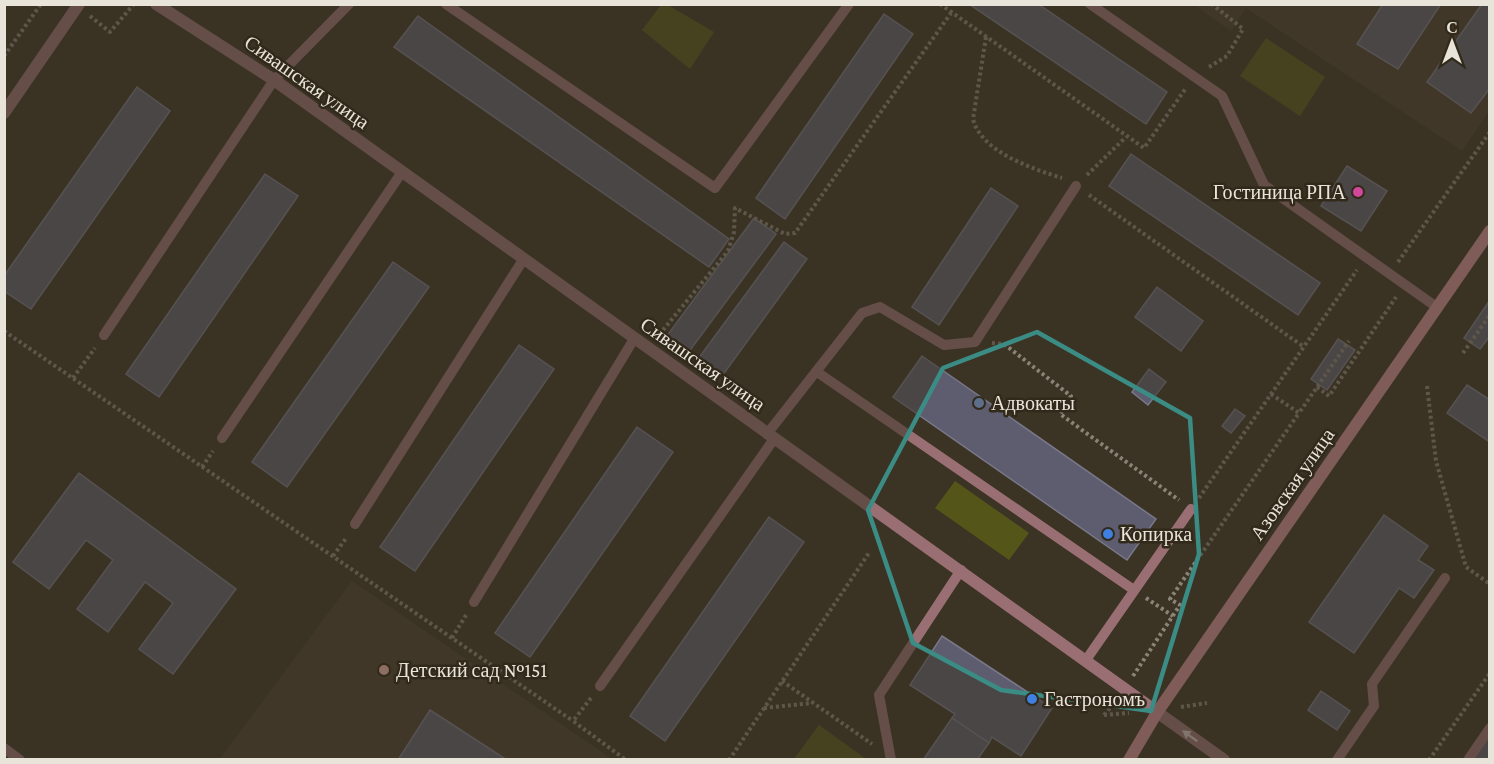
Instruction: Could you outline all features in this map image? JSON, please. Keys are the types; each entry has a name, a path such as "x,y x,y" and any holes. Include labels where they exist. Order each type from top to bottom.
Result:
{"street":[{"path":"4,113 79,4"},
{"name":"Сивашская улица","path":"156,4 274,81 1224,759"},
{"name":"Азовская улица","path":"1129,759 1158,711 1490,231"}],"lane":[{"path":"104,335 274,81 350,4"},
{"path":"446,4 715,188 849,4"},
{"path":"1090,4 1222,96 1264,184 1438,308"},
{"path":"222,438 402,172"},
{"path":"600,686 771,437 862,313 880,307 944,345 975,342 1076,186"},
{"path":"356,524 523,260"},
{"path":"474,602 634,339"},
{"path":"817,372 1134,590"},
{"path":"1086,660 1191,509"},
{"path":"890,758 879,695 961,570"},
{"path":"1337,759 1374,706 1372,684 1445,578"},
{"path":"1468,759 1490,728"},
{"path":"4,748 20,759"}],"path":[{"path":"4,56 41,4"},
{"path":"110,32 134,4"},
{"path":"747,4 762,4"},
{"path":"940,4 1144,148 1194,77 1227,56 1243,29 1212,4"},
{"path":"663,330 728,251 734,232 735,208 785,234 795,233 951,13"},
{"path":"986,37 973,119 976,130 990,143 1022,165 1064,179 1076,186 1304,347"},
{"path":"1390,273 1490,132"},
{"path":"1076,186 1126,136"},
{"path":"975,342 1004,344 1071,396 1060,414 1191,509 1366,257"},
{"path":"1317,387 1329,396 1405,284"},
{"path":"1463,353 1490,315"},
{"path":"4,331 626,759"},
{"path":"73,378 104,335"},
{"path":"1142,661 1180,606 1170,599 1349,340"},
{"path":"1427,386 1436,461 1466,567 1490,584"},
{"path":"1271,393 1299,412"},
{"path":"333,556 356,524"},
{"path":"729,759 869,553"},
{"path":"1134,590 1173,616"},
{"path":"452,638 474,602"},
{"path":"1429,759 1490,673"},
{"path":"782,681 890,758"},
{"path":"573,721 600,686"},
{"path":"764,708 812,703"}],"highlighted area":[{"path":"1037,332 1190,418 1199,554 1151,711 1001,690 913,643 868,510 943,368"}],"shaded area":[{"path":"666,4 714,32 690,69 642,30 661,5"},
{"path":"1195,5 1489,5 1489,111 1462,151 1246,8 1231,31"},
{"path":"1266,38 1325,77 1300,116 1240,76"},
{"path":"955,481 1029,533 1009,560 935,508"},
{"name":"Детский сад №151","path":"352,581 612,759 219,760"},
{"path":"819,725 866,759 794,759"}],"building":[{"path":"969,4 1038,4 1167,92 1146,124"},
{"path":"1383,4 1441,4 1398,69 1357,44"},
{"path":"1482,4 1490,4 1490,88 1471,113 1427,82"},
{"path":"884,14 913,34 785,219 756,198"},
{"path":"418,16 729,239 709,267 394,47"},
{"path":"137,87 170,111 31,309 4,291 4,276"},
{"path":"1131,154 1320,283 1298,315 1109,186"},
{"path":"1347,166 1387,191 1361,231 1321,206"},
{"path":"265,174 298,196 159,397 126,374"},
{"path":"991,188 1018,206 939,325 912,307"},
{"path":"754,218 776,234 688,353 666,337"},
{"path":"784,242 807,259 722,376 698,359"},
{"path":"393,262 429,287 287,487 252,462"},
{"path":"1157,287 1203,321 1181,351 1135,317"},
{"path":"1490,300 1490,336 1480,349 1464,338"},
{"path":"1338,339 1355,350 1327,390 1311,379"},
{"path":"519,345 554,369 415,571 380,547"},
{"path":"922,356 1156,519 1127,560 893,397"},
{"path":"1149,369 1166,382 1148,405 1132,392"},
{"path":"1467,385 1490,400 1490,442 1447,413"},
{"path":"1235,409 1245,416 1231,433 1222,426"},
{"path":"637,427 673,452 530,657 495,633"},
{"path":"79,473 236,589 173,674 139,649 173,603 145,582 108,632 77,609 113,560 86,540 49,589 13,562"},
{"path":"1384,515 1428,546 1418,560 1434,570 1414,598 1399,588 1354,653 1309,622"},
{"path":"769,517 804,542 665,741 630,716"},
{"path":"942,636 1052,708 1021,756 992,737 989,743 952,718 955,714 910,685"},
{"path":"1321,691 1350,711 1337,730 1308,710"},
{"path":"430,710 507,760 398,760"},
{"path":"952,718 989,743 977,760 923,760"},
{"path":"1490,734 1490,760 1473,760"}],"place":[{"name":"Гостиница РПА","path":"1358,192"},
{"name":"Адвокаты","path":"979,403"},
{"name":"Копирка","path":"1108,534"},
{"name":"Детский сад №151","path":"384,670"},
{"name":"Гастрономъ","path":"1032,699"}]}
